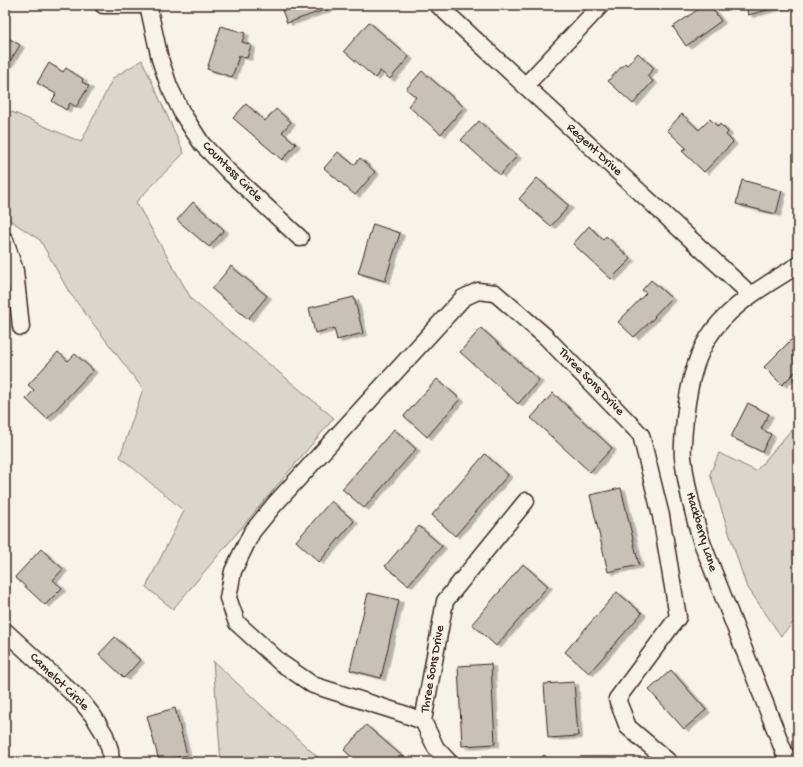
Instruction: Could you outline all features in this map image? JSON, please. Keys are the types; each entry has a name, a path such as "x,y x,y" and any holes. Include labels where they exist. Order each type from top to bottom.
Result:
{"street":[{"path":"103,5 140,5"},
{"name":"Countess Circle","path":"148,5 160,59 169,86 182,113 202,144 229,172 300,238"},
{"name":"Regent Drive","path":"438,5 751,295"},
{"path":"525,86 601,5"},
{"path":"5,240 15,272 21,327"},
{"name":"Hackberry Lane","path":"788,762 701,540 692,509 683,455 684,429 692,376 699,356 708,338 723,318 751,295 798,265"},
{"name":"Three Sons Drive","path":"423,721 313,685 281,663 237,623 228,598 233,571 252,532 274,505 463,298 478,291 495,293 546,336 641,435 661,516 678,617 617,699 628,727 669,762"},
{"name":"Three Sons Drive","path":"450,762 436,748 423,721 445,601 526,501"},
{"name":"Camelot Circle","path":"5,631 82,702 94,717 105,736 110,750 111,762"}],"shaded area":[{"path":"142,60 184,153 136,202 192,300 334,418 173,609 146,587 184,511 120,457 143,389 69,292 40,240 5,217 5,109 81,142 113,78"},
{"path":"798,422 798,617 781,636 746,585 710,474 719,453 756,471"},
{"path":"213,661 323,762 221,762"}],"building":[{"path":"280,5 338,5 287,23"},
{"path":"704,5 710,5 721,21 686,46 673,27"},
{"path":"746,5 787,5 748,15"},
{"path":"369,22 409,57 390,79 380,71 375,78 344,51"},
{"path":"221,26 245,33 242,42 251,45 247,58 239,56 232,77 207,69"},
{"path":"5,36 20,45 7,66 5,65"},
{"path":"638,53 654,68 647,76 653,81 633,104 608,81 625,63 627,65"},
{"path":"49,63 63,72 66,68 83,79 82,82 89,86 76,107 70,103 66,110 52,101 56,94 37,83"},
{"path":"422,71 464,107 441,134 408,106 416,97 406,89"},
{"path":"246,104 265,121 276,109 291,122 282,132 296,144 282,160 233,118"},
{"path":"682,114 699,130 710,119 718,127 720,124 728,132 726,135 733,142 704,172 682,151 686,148 667,130"},
{"path":"479,121 517,156 500,175 461,140"},
{"path":"338,152 354,165 360,158 375,172 355,195 324,168"},
{"path":"537,178 569,206 551,226 519,199"},
{"path":"742,180 782,191 776,214 736,204"},
{"path":"193,202 224,230 209,247 177,220"},
{"path":"373,224 400,233 385,281 358,273"},
{"path":"589,226 603,240 606,236 631,259 611,279 573,244"},
{"path":"231,266 267,296 248,319 212,289"},
{"path":"651,280 671,298 654,316 655,317 634,337 618,322 646,293 642,290"},
{"path":"354,297 363,333 337,340 334,328 315,333 309,308"},
{"path":"481,328 539,380 518,404 460,352"},
{"path":"792,339 798,346 798,369 782,385 764,367"},
{"path":"58,352 68,361 75,354 93,370 47,419 26,399 34,390 28,385"},
{"path":"437,379 460,399 427,437 404,416"},
{"path":"553,393 612,448 590,472 531,418"},
{"path":"748,403 769,414 761,429 771,434 762,452 731,437"},
{"path":"394,429 416,449 364,508 342,489"},
{"path":"485,454 508,475 455,536 432,515"},
{"path":"621,488 639,565 608,572 590,495"},
{"path":"331,501 354,521 319,562 296,541"},
{"path":"419,526 442,546 408,585 385,566"},
{"path":"41,549 63,569 53,580 62,588 45,605 15,577"},
{"path":"523,564 548,586 496,646 472,624"},
{"path":"617,592 642,613 589,673 565,652"},
{"path":"368,593 399,600 381,678 350,670"},
{"path":"115,637 140,660 124,678 99,654"},
{"path":"491,664 495,744 462,746 458,666"},
{"path":"671,670 706,710 684,729 649,690"},
{"path":"574,682 578,736 548,738 544,684"},
{"path":"175,708 187,755 159,761 147,716"},
{"path":"366,725 409,762 357,762 344,750"},
{"path":"544,755 552,762 538,762"}]}
